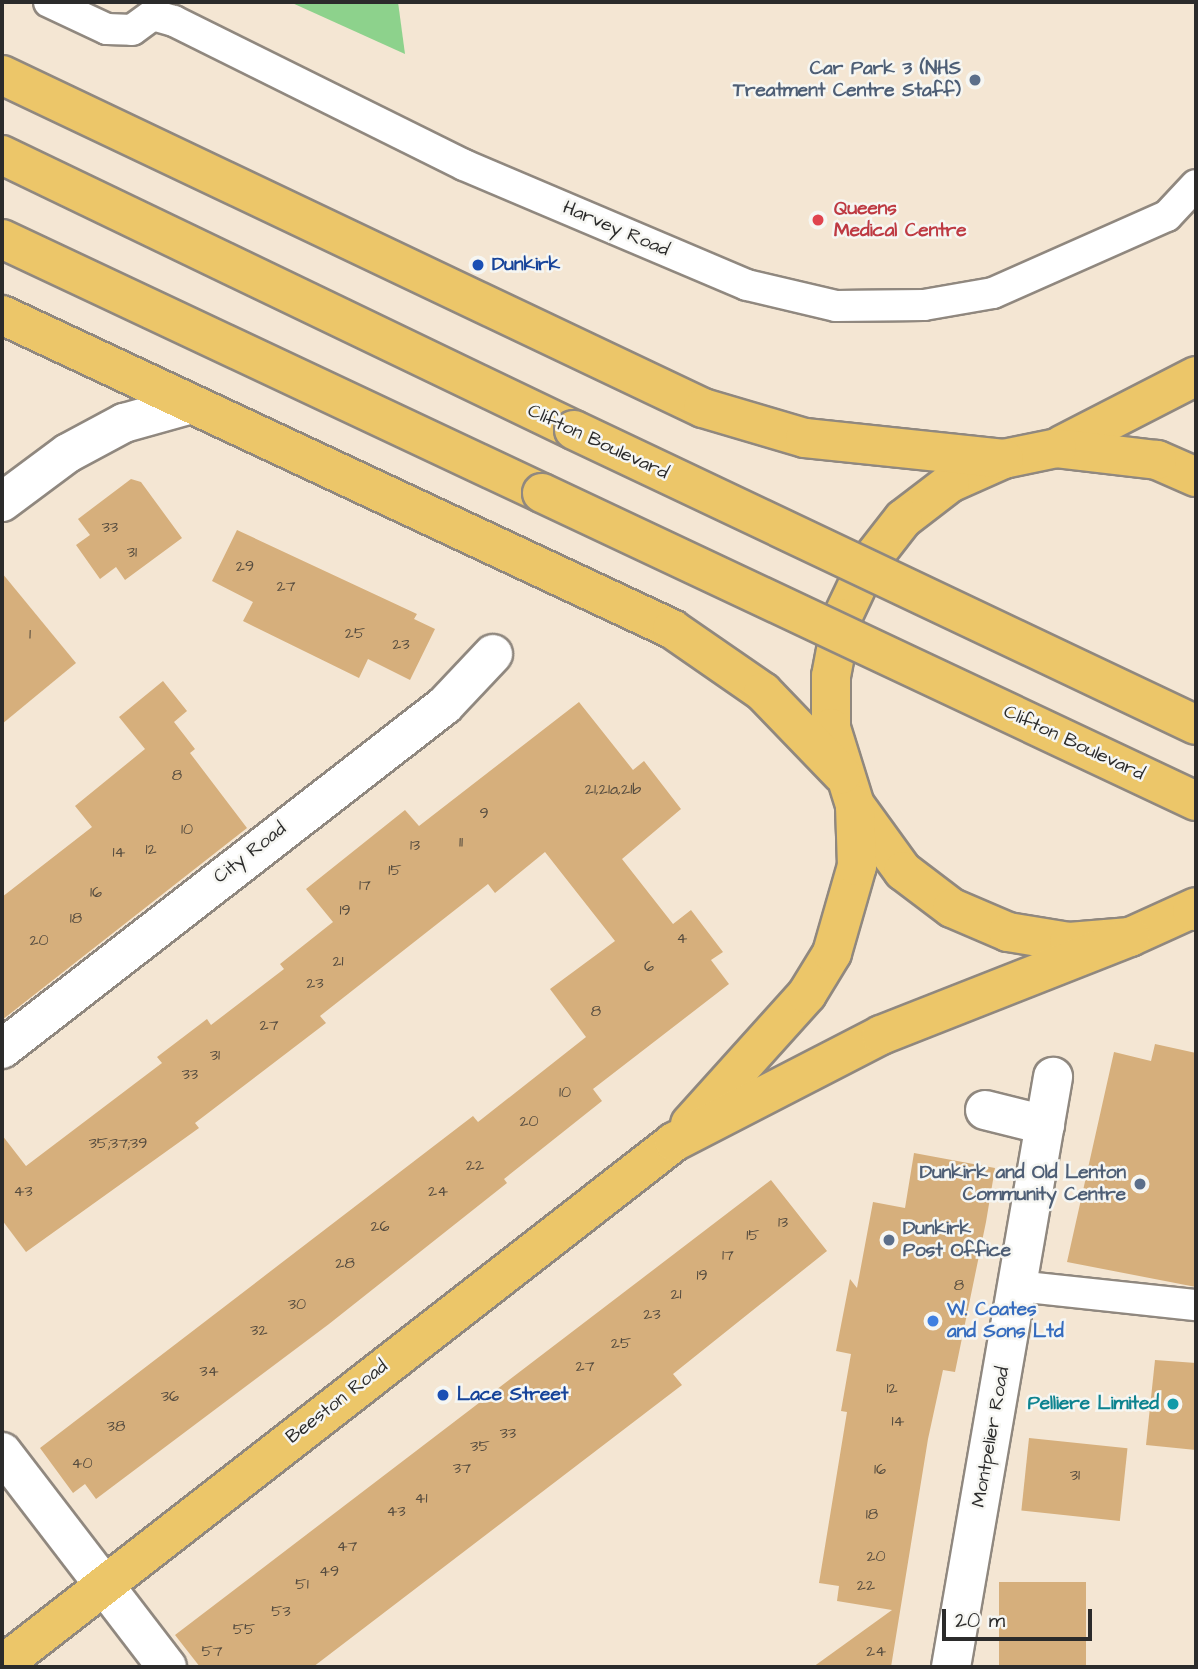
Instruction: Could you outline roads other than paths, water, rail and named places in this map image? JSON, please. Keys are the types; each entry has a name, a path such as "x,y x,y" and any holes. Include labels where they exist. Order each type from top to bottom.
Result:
{"main road":[{"path":"2,75 703,408 805,438 1004,458"},
{"name":"Clifton Boulevard","path":"2,155 573,430 1196,725"},
{"name":"Clifton Boulevard","path":"2,239 1196,801"},
{"path":"2,315 188,405 672,629 763,692 849,789 903,871 952,908 1008,932 1069,942 1130,937"},
{"path":"1057,448 1196,376"},
{"path":"674,1142 807,995 832,953 857,866 849,789 831,728 831,676 842,618 867,565 903,519 950,483 1004,458 1057,448 1145,457 1196,477"},
{"path":"674,1142 881,1035 1195,909"},
{"name":"Beeston Road","path":"2,1665 674,1142"}],"street":[{"path":"2,502 94,439 152,411 188,405"},
{"name":"City Road","path":"2,1049 445,705 493,654"},
{"name":"Montpelier Road","path":"951,1667 1053,1077"},
{"path":"985,1110 1045,1125"},
{"path":"2,1452 167,1667"}],"lane":[{"name":"Harvey Road","path":"49,2 107,29 132,30 153,15 174,21 464,165 747,285 836,306 924,305 993,293 1167,216 1196,185"},
{"path":"1017,1286 1196,1305"}],"place":[{"name":"Car Park 3 (NHS Treatment Centre Staff)","path":"975,80"},
{"name":"Queens Medical Centre","path":"818,220"},
{"name":"Dunkirk","path":"478,265"},
{"name":"Dunkirk and Old Lenton Community Centre","path":"1140,1184"},
{"name":"Dunkirk Post Office","path":"889,1240"},
{"name":"W. Coates and Sons Ltd","path":"933,1321"},
{"name":"Lace Street","path":"443,1395"},
{"name":"Pelliere Limited","path":"1173,1404"}]}
